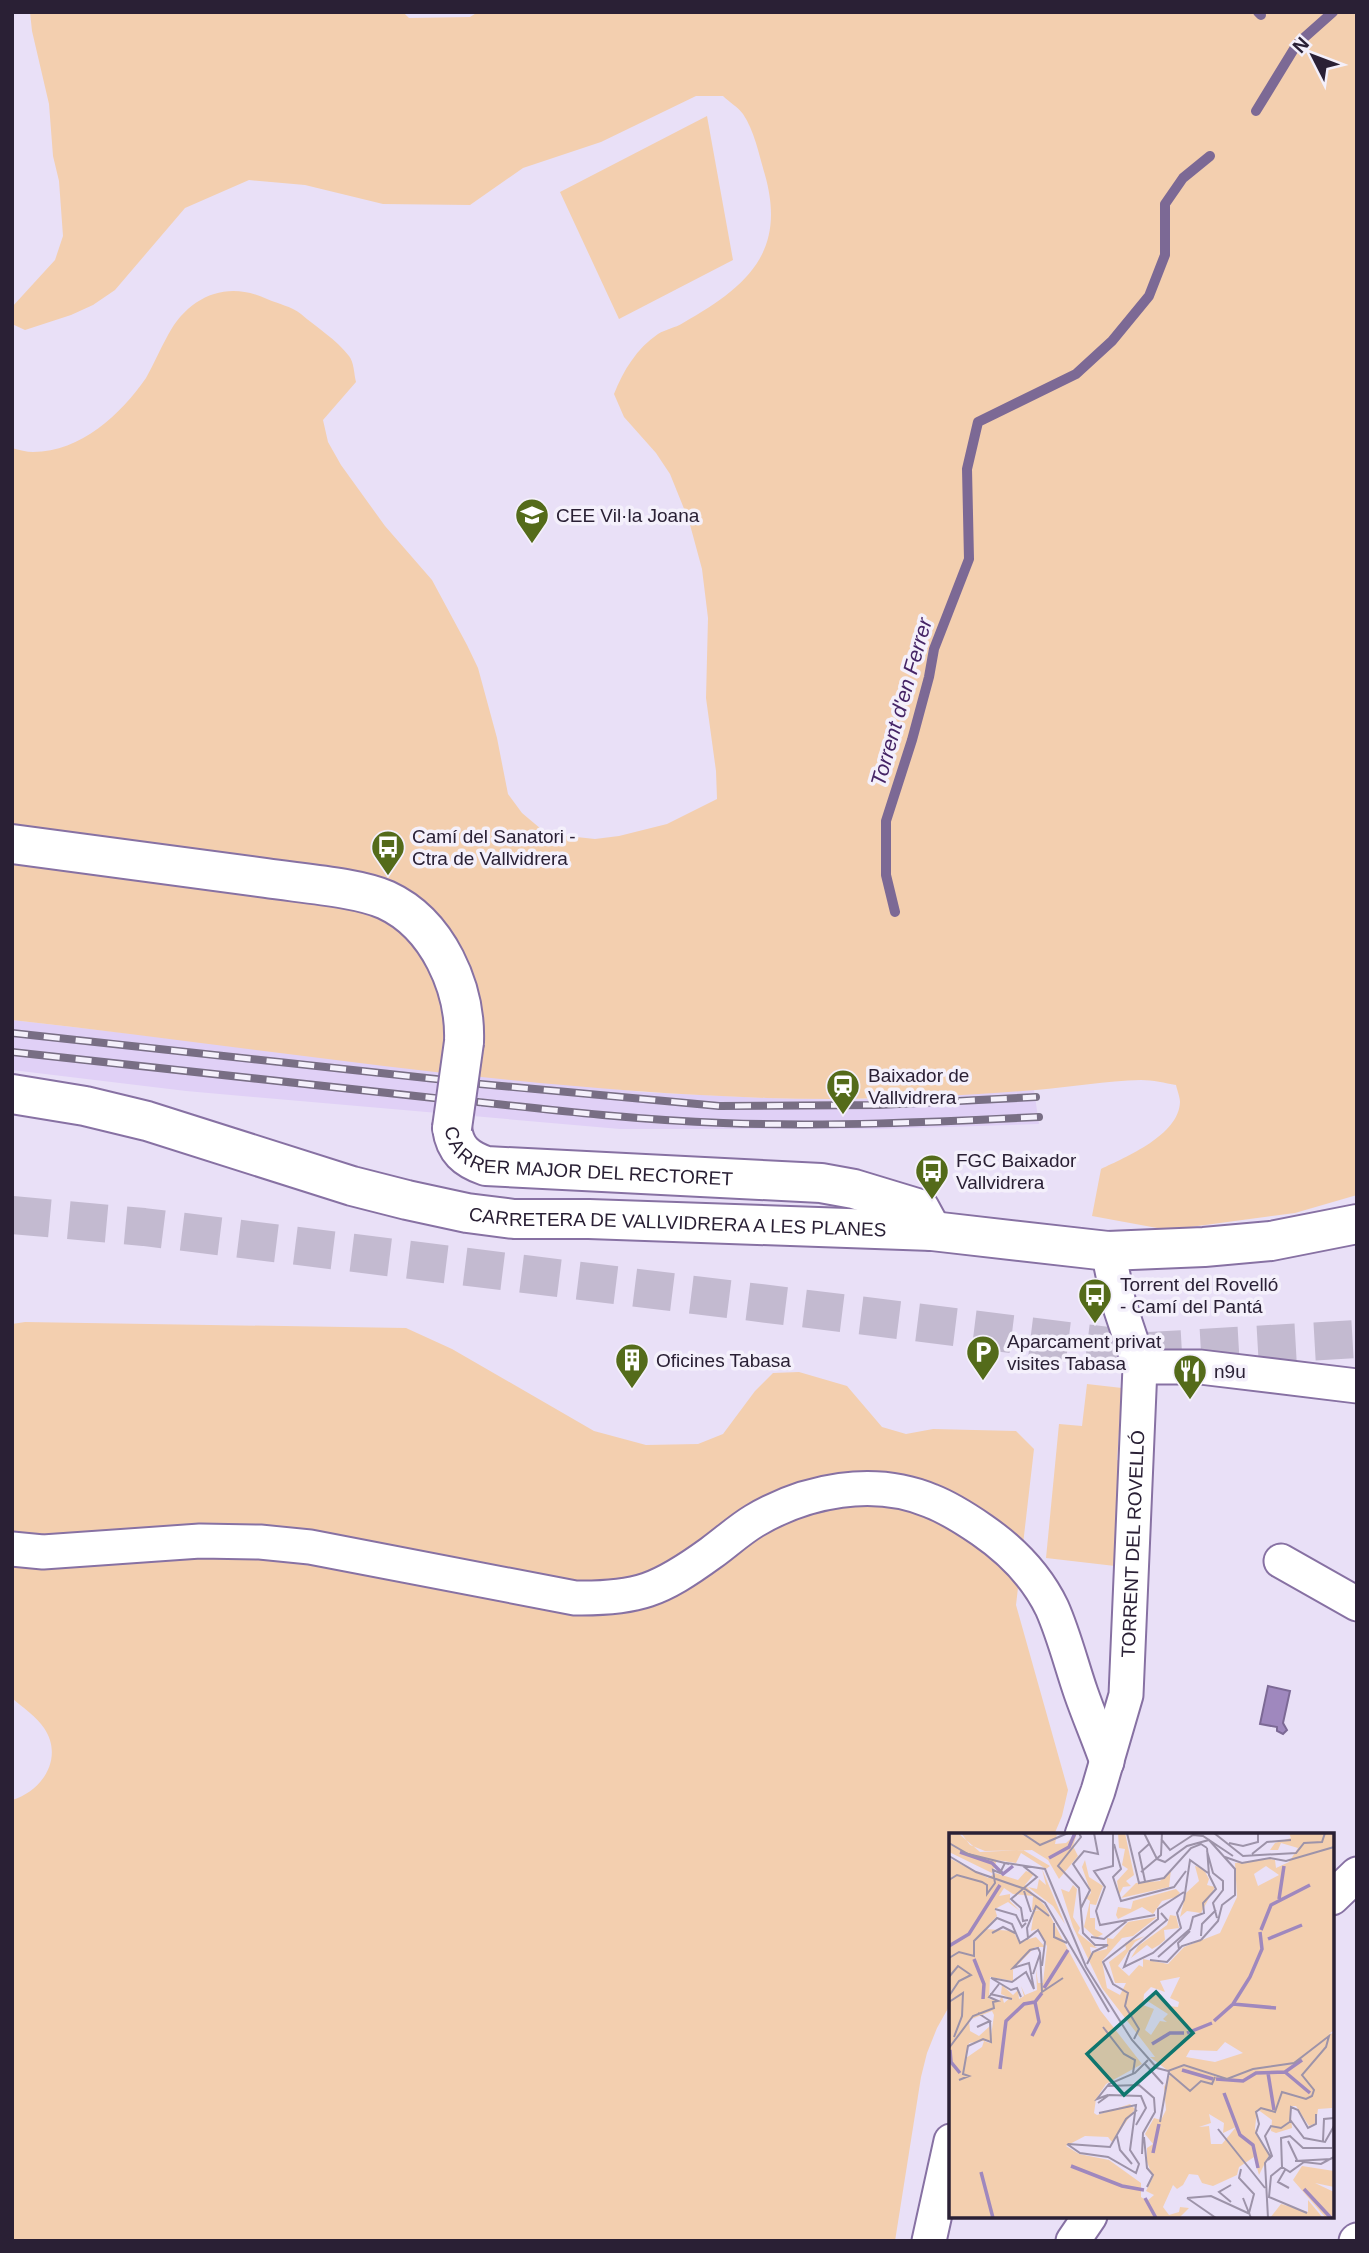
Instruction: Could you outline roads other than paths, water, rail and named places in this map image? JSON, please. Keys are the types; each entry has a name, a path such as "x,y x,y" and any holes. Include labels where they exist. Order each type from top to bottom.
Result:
{"main road":[{"name":"CARRER MAJOR DEL RECTORET","path":"12,844 318,886 386,900 415,921 442,954 459,991 464,1042 452,1128 454,1141 460,1152 471,1161 486,1166 821,1183 854,1189 920,1209 932,1231"},
{"name":"CARRETERA DE VALLVIDRERA A LES PLANES","path":"12,1094 85,1106 148,1121 352,1186 467,1213 514,1219 589,1219 932,1231 1108,1251 1271,1241 1357,1224"}],"street":[{"name":"TORRENT DEL ROVELLÓ","path":"1083,1833 1126,1695 1140,1367 1119,1304 1108,1251"},
{"path":"1140,1367 1199,1367 1357,1385"},
{"path":"12,1549 43,1552 201,1541 260,1542 310,1547 575,1598 611,1598 643,1592 672,1580 752,1522 784,1505 822,1493 858,1489 894,1490 931,1500 961,1516 998,1541 1025,1566 1051,1606 1107,1762"},
{"path":"1281,1561 1357,1604"},
{"path":"1334,1896 1357,1874"},
{"path":"929,2241 949,2154"},
{"path":"1073,2241 1089,2218"}],"waterway":[{"path":"1258,12 1261,15"},
{"name":"Torrent d'en Ferrer","path":"1256,111 1297,44 1333,12"},
{"name":"Torrent d'en Ferrer","path":"895,912 886,875 886,821 912,740 934,649 969,559 967,469 978,422 1076,374 1112,341 1149,296 1165,255 1165,204 1183,178 1210,156"}],"tunnel":[{"path":"12,1215 144,1227 1149,1351 1357,1339"}],"railway":[{"path":"12,1033 445,1080"},
{"path":"12,1052 443,1099"},
{"path":"480,1084 719,1106 879,1105 1036,1097"},
{"path":"478,1102 692,1122 762,1124 1039,1117"}],"place":[{"name":"CEE Vil·la Joana","path":"532,545"},
{"name":"Camí del Sanatori - Ctra de Vallvidrera","path":"388,877"},
{"name":"Baixador de Vallvidrera","path":"843,1116"},
{"name":"FGC Baixador Vallvidrera","path":"932,1201"},
{"name":"Torrent del Rovelló - Camí del Pantá","path":"1095,1325"},
{"name":"Aparcament privat visites Tabasa","path":"983,1382"},
{"name":"Oficines Tabasa","path":"632,1390"},
{"name":"n9u","path":"1190,1401"}]}
